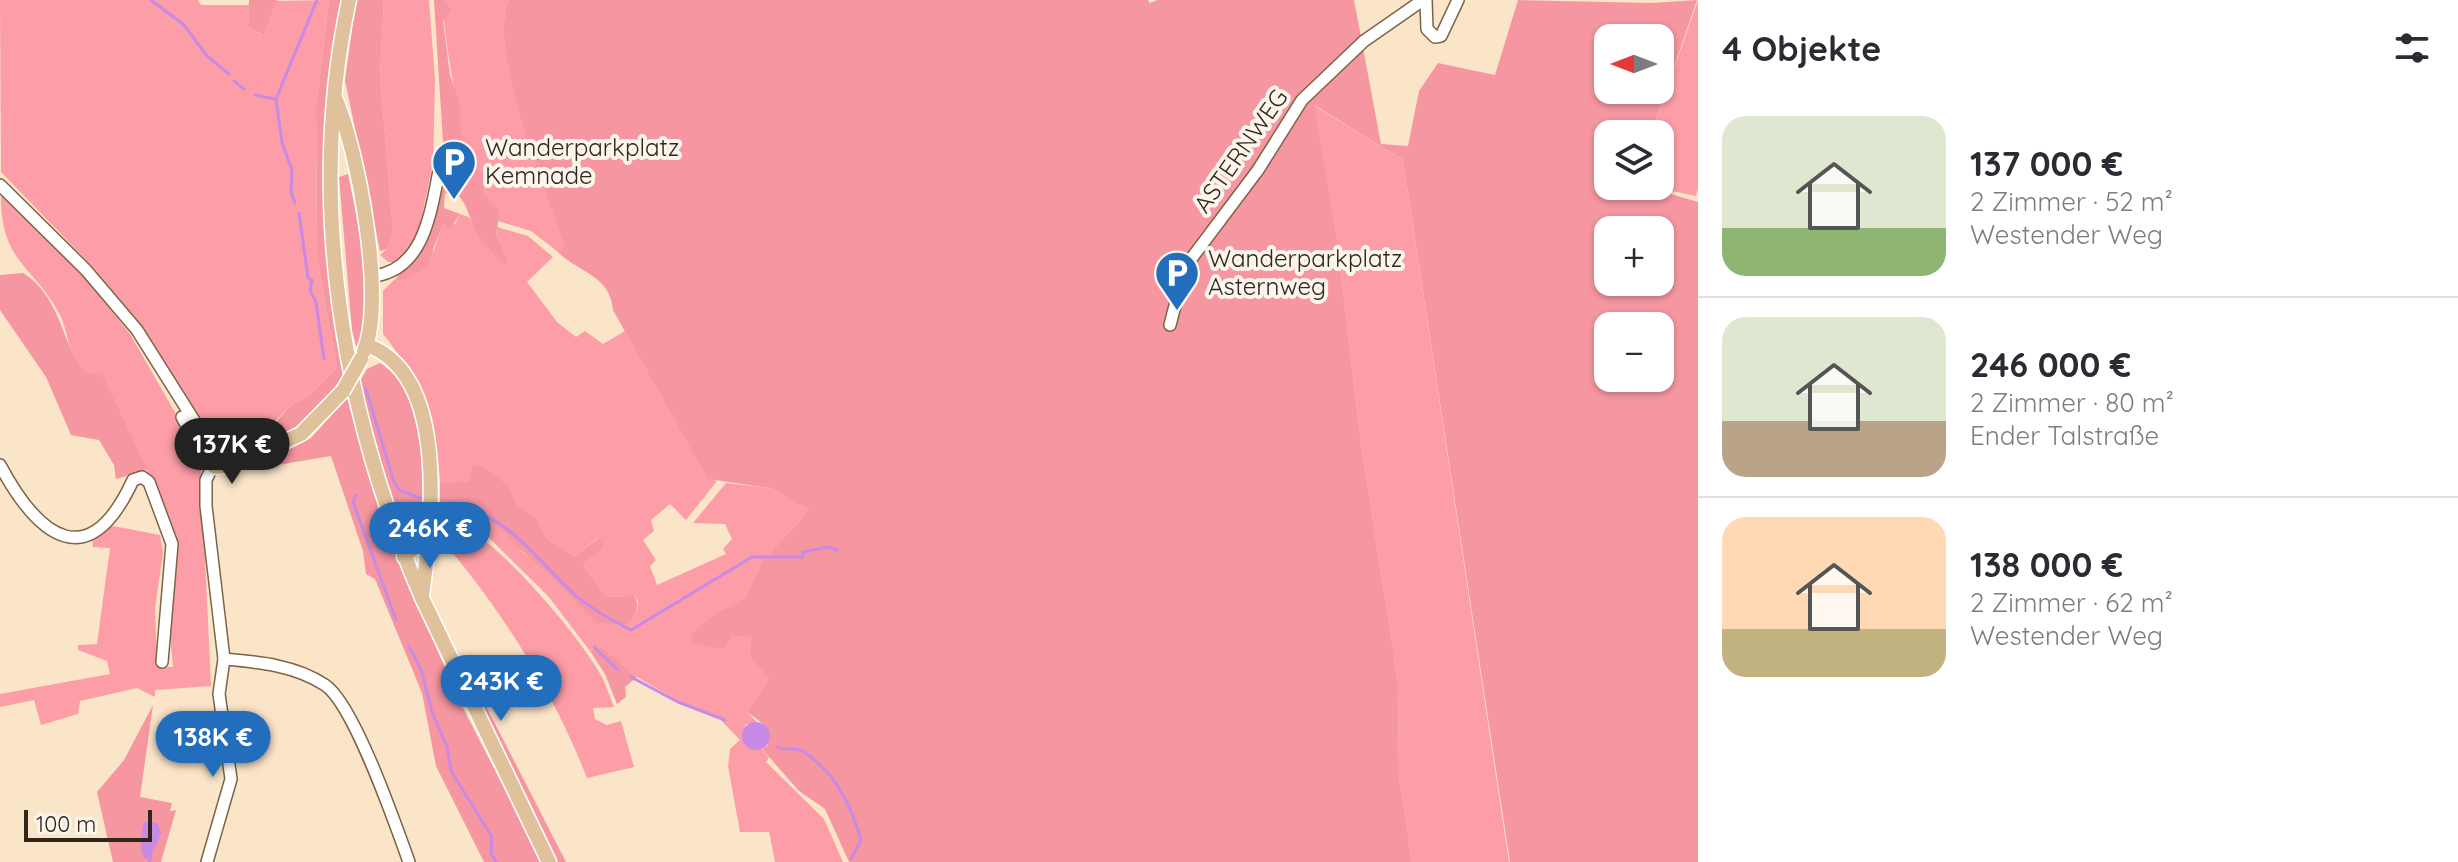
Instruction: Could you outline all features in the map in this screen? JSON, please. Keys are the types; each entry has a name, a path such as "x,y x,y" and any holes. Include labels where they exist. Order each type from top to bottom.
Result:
{"main road":[{"path":"349,0 333,94 331,209 344,331 364,433 404,557 549,862"},
{"path":"216,462 228,468 301,434 343,391 367,345 374,311 374,276 345,124 333,94"},
{"path":"367,345 381,350 397,363 413,393 426,436 433,475 432,518 422,598"},
{"path":"404,557 416,546 432,518"}],"street":[{"path":"1425,0 1427,29 1430,35 1441,36 1458,0"},
{"name":"ASTERNWEG","path":"1170,325 1185,267 1258,170 1302,100 1364,41 1425,0"},
{"path":"374,276 400,266 422,242 440,166"},
{"path":"0,184 86,270 137,330 172,391 193,437 216,462 206,480 206,506 224,659 219,694 231,779 207,862"},
{"path":"0,465 26,510 62,535 76,536 101,530 121,507 133,480 142,477 149,482 172,544 162,662"},
{"path":"224,659 295,670 328,686 381,783 409,862"}],"shaded area":[{"path":"0,0 198,0 201,5 249,5 248,27 262,35 276,1 329,0 316,107 317,258 337,367 307,397 290,406 242,455 227,457 217,452 142,326 91,265 1,172"},
{"path":"249,0 277,0 263,35 248,27"},
{"path":"329,0 343,0 330,95 329,187 345,373 336,389 314,414 242,455 240,448 252,446 263,437 290,406 307,397 337,367 317,258 316,107"},
{"path":"356,0 384,0 380,76 393,230 387,249 380,251 345,80"},
{"path":"384,0 429,0 435,80 433,163 417,239 399,262 388,262 380,255 387,249 393,230 380,76"},
{"path":"434,0 442,0 451,10 443,21 450,75 459,102 462,153 485,174 484,195 500,211 496,234 508,260 504,265 484,243 458,195 445,193 444,208 460,214 450,229 443,224 427,265 401,282 397,277 425,244 443,176 454,175 444,158"},
{"path":"442,0 508,0 504,24 512,87 533,158 566,246 558,252 531,231 498,221 500,211 484,196 485,174 462,153"},
{"path":"508,0 1148,0 1150,3 1157,0 1354,0 1381,144 1408,146 1419,91 1438,63 1495,75 1518,0 1652,3 1697,0 1674,67 1674,24 1594,24 1594,104 1661,104 1656,120 1594,120 1594,200 1674,200 1674,195 1698,202 1698,862 1510,862 1403,160 1314,105 1336,231 1361,444 1398,681 1399,776 1412,862 849,862 825,809 799,791 762,749 768,745 762,723 747,712 769,679 749,657 751,637 732,635 723,650 692,643 692,634 711,617 745,598 762,562 809,510 770,488 708,479 613,310 606,289 558,252 565,245 533,158 512,87 504,24"},
{"path":"1698,0 1696,196 1674,191 1674,120 1656,120 1662,104 1674,104 1674,68"},
{"path":"1313,105 1403,160 1509,862 1412,862 1399,776 1398,681 1361,444 1336,231"},
{"path":"348,174 367,291 364,335 357,349 352,330 339,177"},
{"path":"1,194 82,274 130,334 196,449 201,471 211,686 155,690 155,697 137,688 80,701 78,714 41,725 34,700 0,707 0,694 110,674 107,661 78,650 78,645 97,644 110,548 93,547 92,537 113,526 160,535 163,553 155,608 157,666 173,667 169,619 174,573 172,534 155,487 75,359 59,313 12,249 2,217"},
{"path":"460,214 469,217 481,238 508,260 496,234 497,227 528,236 553,257 527,282 557,322 576,337 585,331 603,344 625,331 708,478 717,481 686,520 670,504 651,520 654,531 643,540 656,560 650,566 657,585 726,554 723,549 732,539 725,524 693,523 726,483 770,488 809,510 762,562 745,598 711,618 692,642 723,650 732,634 751,636 749,657 769,679 747,712 757,722 745,725 750,748 762,749 769,758 766,762 824,819 843,862 775,862 769,832 740,832 728,766 730,749 740,740 716,715 687,706 637,677 602,647 590,651 548,596 475,524 482,519 505,529 523,552 552,575 637,611 638,601 632,593 624,597 605,596 583,565 605,547 598,538 574,556 548,539 536,517 518,505 509,487 440,483 435,443 424,404 406,367 383,334 383,291 397,277 401,282 434,250 443,223 455,224"},
{"path":"23,273 45,293 83,371 103,376 147,470 116,479 114,465 99,440 71,435 46,377 0,310 0,275"},
{"path":"380,363 395,375 406,391 424,449 427,508 400,527 359,383 367,369"},
{"path":"347,398 395,554 461,704 542,862 484,862 436,766 422,693 375,579 366,574 363,551 331,456 266,467 264,462 311,438"},
{"path":"472,466 483,466 509,487 518,505 536,517 548,539 574,556 599,538 605,547 583,565 605,596 623,597 632,593 637,609 627,624 596,623 504,531 483,519 475,524 457,513 440,511 440,483 469,482"},
{"path":"446,519 464,526 509,562 576,639 603,679 614,707 593,708 595,719 607,725 621,721 634,767 587,778 558,712 522,649 481,589 436,533 440,521"},
{"path":"602,647 637,677 625,687 626,697 617,704 605,674 590,651"},
{"path":"476,693 487,708 566,862 556,862 473,697"},
{"path":"153,705 140,797 172,803 170,811 176,810 161,862 113,862 97,792 124,760"},
{"path":"756,722 766,726 770,736 766,746 756,750 746,746 742,736 746,726"},
{"path":"144,822 158,824 161,834 151,856 145,859 141,837"}],"waterway":[{"path":"151,0 184,25 207,56 229,74"},
{"path":"295,203 291,192 292,170 282,143 276,99 317,0"},
{"path":"234,81 244,89"},
{"path":"255,95 275,99"},
{"path":"299,213 324,359"},
{"path":"366,389 394,482 399,490 420,498"},
{"path":"356,495 353,502 396,620"},
{"path":"448,502 457,502"},
{"path":"470,508 514,535 581,599 631,630 752,557 803,557 803,552 828,547 837,550"},
{"path":"409,646 421,669 432,712 447,747 451,771 492,837 491,853 496,862"},
{"path":"594,647 618,670"},
{"path":"631,677 678,702 725,720"},
{"path":"778,747 802,751 833,779 852,814 861,840 851,859"},
{"path":"149,862 151,856"}],"place":[{"name":"Wanderparkplatz Kemnade","path":"454,201"},
{"name":"Wanderparkplatz Asternweg","path":"1177,312"}]}
